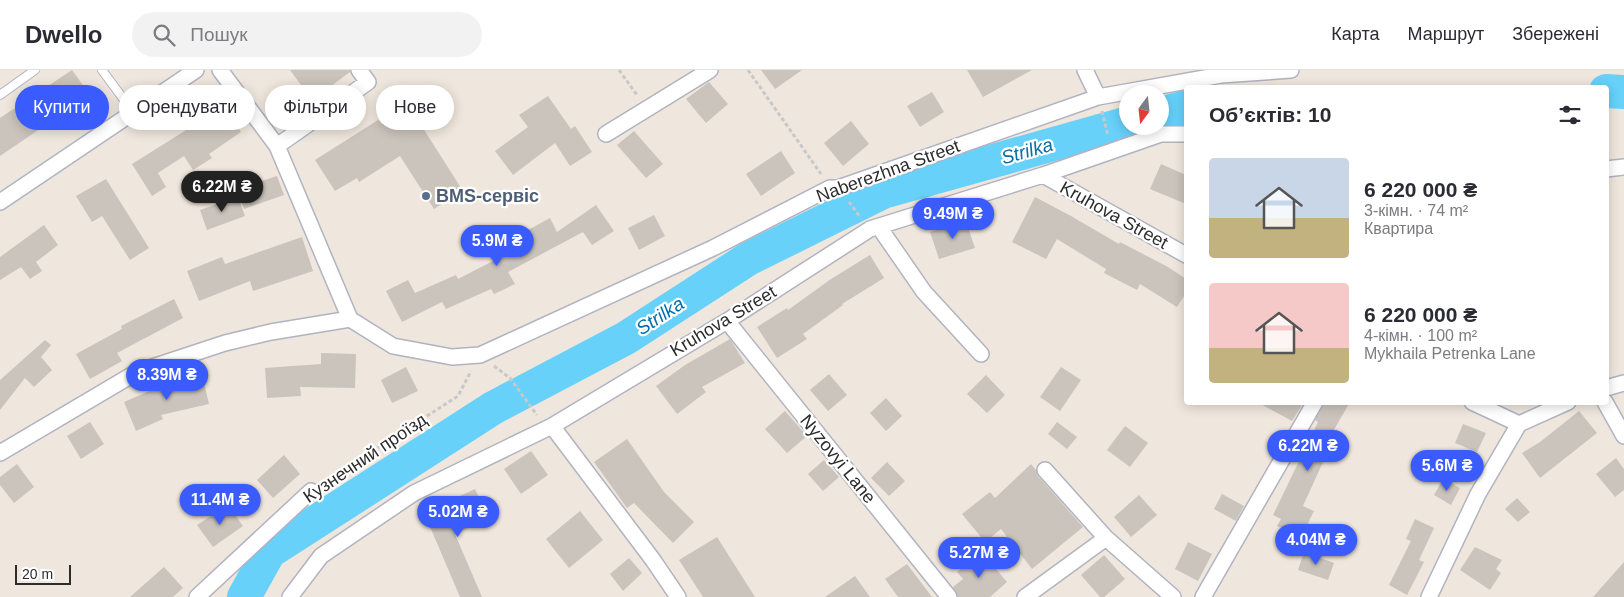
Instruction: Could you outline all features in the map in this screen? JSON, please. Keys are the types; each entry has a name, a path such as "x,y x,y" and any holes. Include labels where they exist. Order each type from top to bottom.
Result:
{"street":[{"path":"174,85 196,70"},
{"path":"220,70 277,146 350,319 392,346 452,357 480,355"},
{"path":"277,146 368,82 359,70"},
{"path":"606,134 710,70"},
{"path":"1085,70 1098,98"},
{"name":"Naberezhna Street","path":"480,355 713,248 834,188 1098,98 1221,75 1291,70"},
{"path":"0,202 119,121"},
{"name":"Kruhova Street","path":"290,597 321,556 414,493 552,426 875,228 1043,175 1161,134 1184,134"},
{"path":"1609,169 1624,167"},
{"name":"Kruhova Street","path":"1043,175 1184,254"},
{"path":"875,228 924,292 981,354"},
{"path":"0,454 137,372 225,343 271,332 350,319"},
{"name":"Nyzovyi Lane","path":"727,320 949,597"},
{"path":"1609,387 1624,383"},
{"path":"1203,597 1313,405"},
{"path":"1478,405 1519,424"},
{"path":"1429,597 1478,494 1519,424 1561,405"},
{"path":"1607,405 1624,436"},
{"path":"552,426 653,560 678,597"},
{"path":"1045,470 1106,538 1173,597"},
{"name":"Кузнечний проїзд","path":"197,597 311,491"},
{"path":"1025,597 1106,538"}],"lane":[{"path":"0,95 35,70"},
{"path":"102,70 119,93"}],"path":[{"path":"619,70 646,108"},
{"path":"748,70 834,188 875,228"},
{"path":"1098,98 1112,152"},
{"name":"Кузнечний проїзд","path":"311,491 458,396 480,355"},
{"path":"510,378 535,412"}],"building":[{"path":"72,70 83,85 50,85"},
{"path":"290,70 350,70 350,72 332,85 301,85"},
{"path":"761,70 802,70 775,89"},
{"path":"967,70 1032,70 983,97"},
{"path":"709,82 728,104 706,123 686,99"},
{"path":"932,92 944,112 920,127 907,106"},
{"path":"548,96 571,129 575,126 592,152 570,166 555,143 513,175 495,151 528,127 519,115"},
{"path":"15,108 15,130 38,130 0,156 0,118"},
{"path":"376,121 376,130 424,130 463,191 434,209 400,156 359,182 357,178 335,191 315,160 362,130 366,130 366,128"},
{"path":"851,121 869,144 843,166 824,143"},
{"path":"186,130 240,130 241,132 209,154 212,158 193,170 184,156 158,173 166,187 152,196 132,164"},
{"path":"634,131 663,164 646,178 617,145"},
{"path":"781,151 795,173 761,196 746,174"},
{"path":"1161,164 1184,174 1184,203 1150,189"},
{"path":"277,176 284,195 244,209 237,189"},
{"path":"106,179 149,248 130,260 102,216 92,222 76,196"},
{"path":"238,197 245,216 207,230 200,210"},
{"path":"1035,197 1119,244 1120,242 1168,267 1184,278 1184,296 1177,307 1140,284 1137,290 1104,273 1106,269 1057,239 1046,259 1012,242"},
{"path":"596,205 614,231 592,245 583,232 508,272 515,284 494,294 491,289 446,309 442,302 402,322 386,291 408,280 415,293 456,275 458,279 524,245 519,235 550,218 557,232"},
{"path":"654,215 665,236 639,250 628,228"},
{"path":"966,221 975,248 939,259 930,232"},
{"path":"44,225 58,245 36,262 42,271 30,279 21,267 0,280 0,257"},
{"path":"302,237 313,271 253,291 250,281 199,301 187,271 222,257 225,264"},
{"path":"870,255 884,278 842,304 803,334 807,339 777,358 757,327 787,308 788,310 831,279"},
{"path":"174,299 183,318 117,353 122,361 90,379 76,354 122,329 121,326"},
{"path":"730,339 745,363 702,387 706,392 677,414 656,386 685,365"},
{"path":"45,340 51,345 41,357 52,370 34,387 25,378 0,410 0,380"},
{"path":"321,353 356,354 355,388 300,387 301,396 267,398 265,368 321,364"},
{"path":"406,367 418,391 392,403 381,380"},
{"path":"1061,367 1081,380 1060,411 1040,397"},
{"path":"829,374 847,395 828,411 810,390"},
{"path":"202,375 209,404 161,415 163,419 136,431 124,402 168,383"},
{"path":"986,375 1005,395 987,413 967,394"},
{"path":"886,398 902,416 886,431 870,413"},
{"path":"1263,405 1302,405 1292,421"},
{"path":"1322,405 1348,405 1317,459 1323,462 1303,506 1314,511 1301,537 1277,526 1281,519 1273,515 1318,422 1315,420"},
{"path":"785,411 807,436 787,453 765,429"},
{"path":"1579,411 1597,433 1540,478 1522,453 1540,442"},
{"path":"90,422 104,444 81,459 67,436"},
{"path":"1057,422 1077,437 1067,449 1048,434"},
{"path":"1463,424 1486,433 1477,452 1455,443"},
{"path":"1125,426 1148,443 1130,467 1107,450"},
{"path":"627,439 664,492 694,522 673,543 634,503 627,508 594,462"},
{"path":"531,451 548,475 521,494 504,469"},
{"path":"284,455 300,474 273,498 257,480"},
{"path":"1616,458 1624,469 1624,490 1615,497 1596,474"},
{"path":"824,460 839,477 823,491 808,474"},
{"path":"887,462 905,481 889,496 871,478"},
{"path":"17,464 34,487 14,503 0,485 0,477"},
{"path":"1031,464 1038,476 1083,527 1032,569 1001,529 985,542 962,514 990,492 995,498"},
{"path":"1443,479 1460,488 1451,505 1434,495"},
{"path":"475,489 489,519 455,534 482,597 460,597 425,515 451,504 449,501"},
{"path":"1222,494 1244,506 1236,521 1214,509"},
{"path":"1139,495 1157,515 1131,537 1114,517"},
{"path":"1517,498 1530,512 1518,522 1505,509"},
{"path":"228,505 243,526 213,547 197,525"},
{"path":"580,511 603,540 569,568 546,539"},
{"path":"1415,519 1434,528 1419,560 1424,562 1407,595 1389,585 1411,541 1406,539"},
{"path":"717,537 755,597 703,597 679,560"},
{"path":"1188,542 1212,554 1198,581 1175,569"},
{"path":"1475,547 1502,560 1496,569 1501,573 1490,590 1460,570"},
{"path":"981,551 1007,582 990,597 958,597 953,587 963,579 957,572"},
{"path":"1304,552 1334,563 1328,580 1298,570"},
{"path":"1104,555 1125,579 1104,597 1100,597 1081,575"},
{"path":"629,558 642,573 623,591 610,574"},
{"path":"1624,562 1624,597 1593,597"},
{"path":"907,564 932,597 898,597 885,579"},
{"path":"164,567 183,588 173,597 130,597"},
{"path":"855,576 870,597 825,597"}],"waterway":[{"name":"Strilka","path":"1609,91 1624,92"},
{"name":"Strilka","path":"1169,112 1184,108"},
{"name":"Strilka","path":"244,597 269,552 493,408 626,338 748,259 883,192 1119,126"}],"place":[{"name":"BMS-сервіс","path":"426,196"}]}
